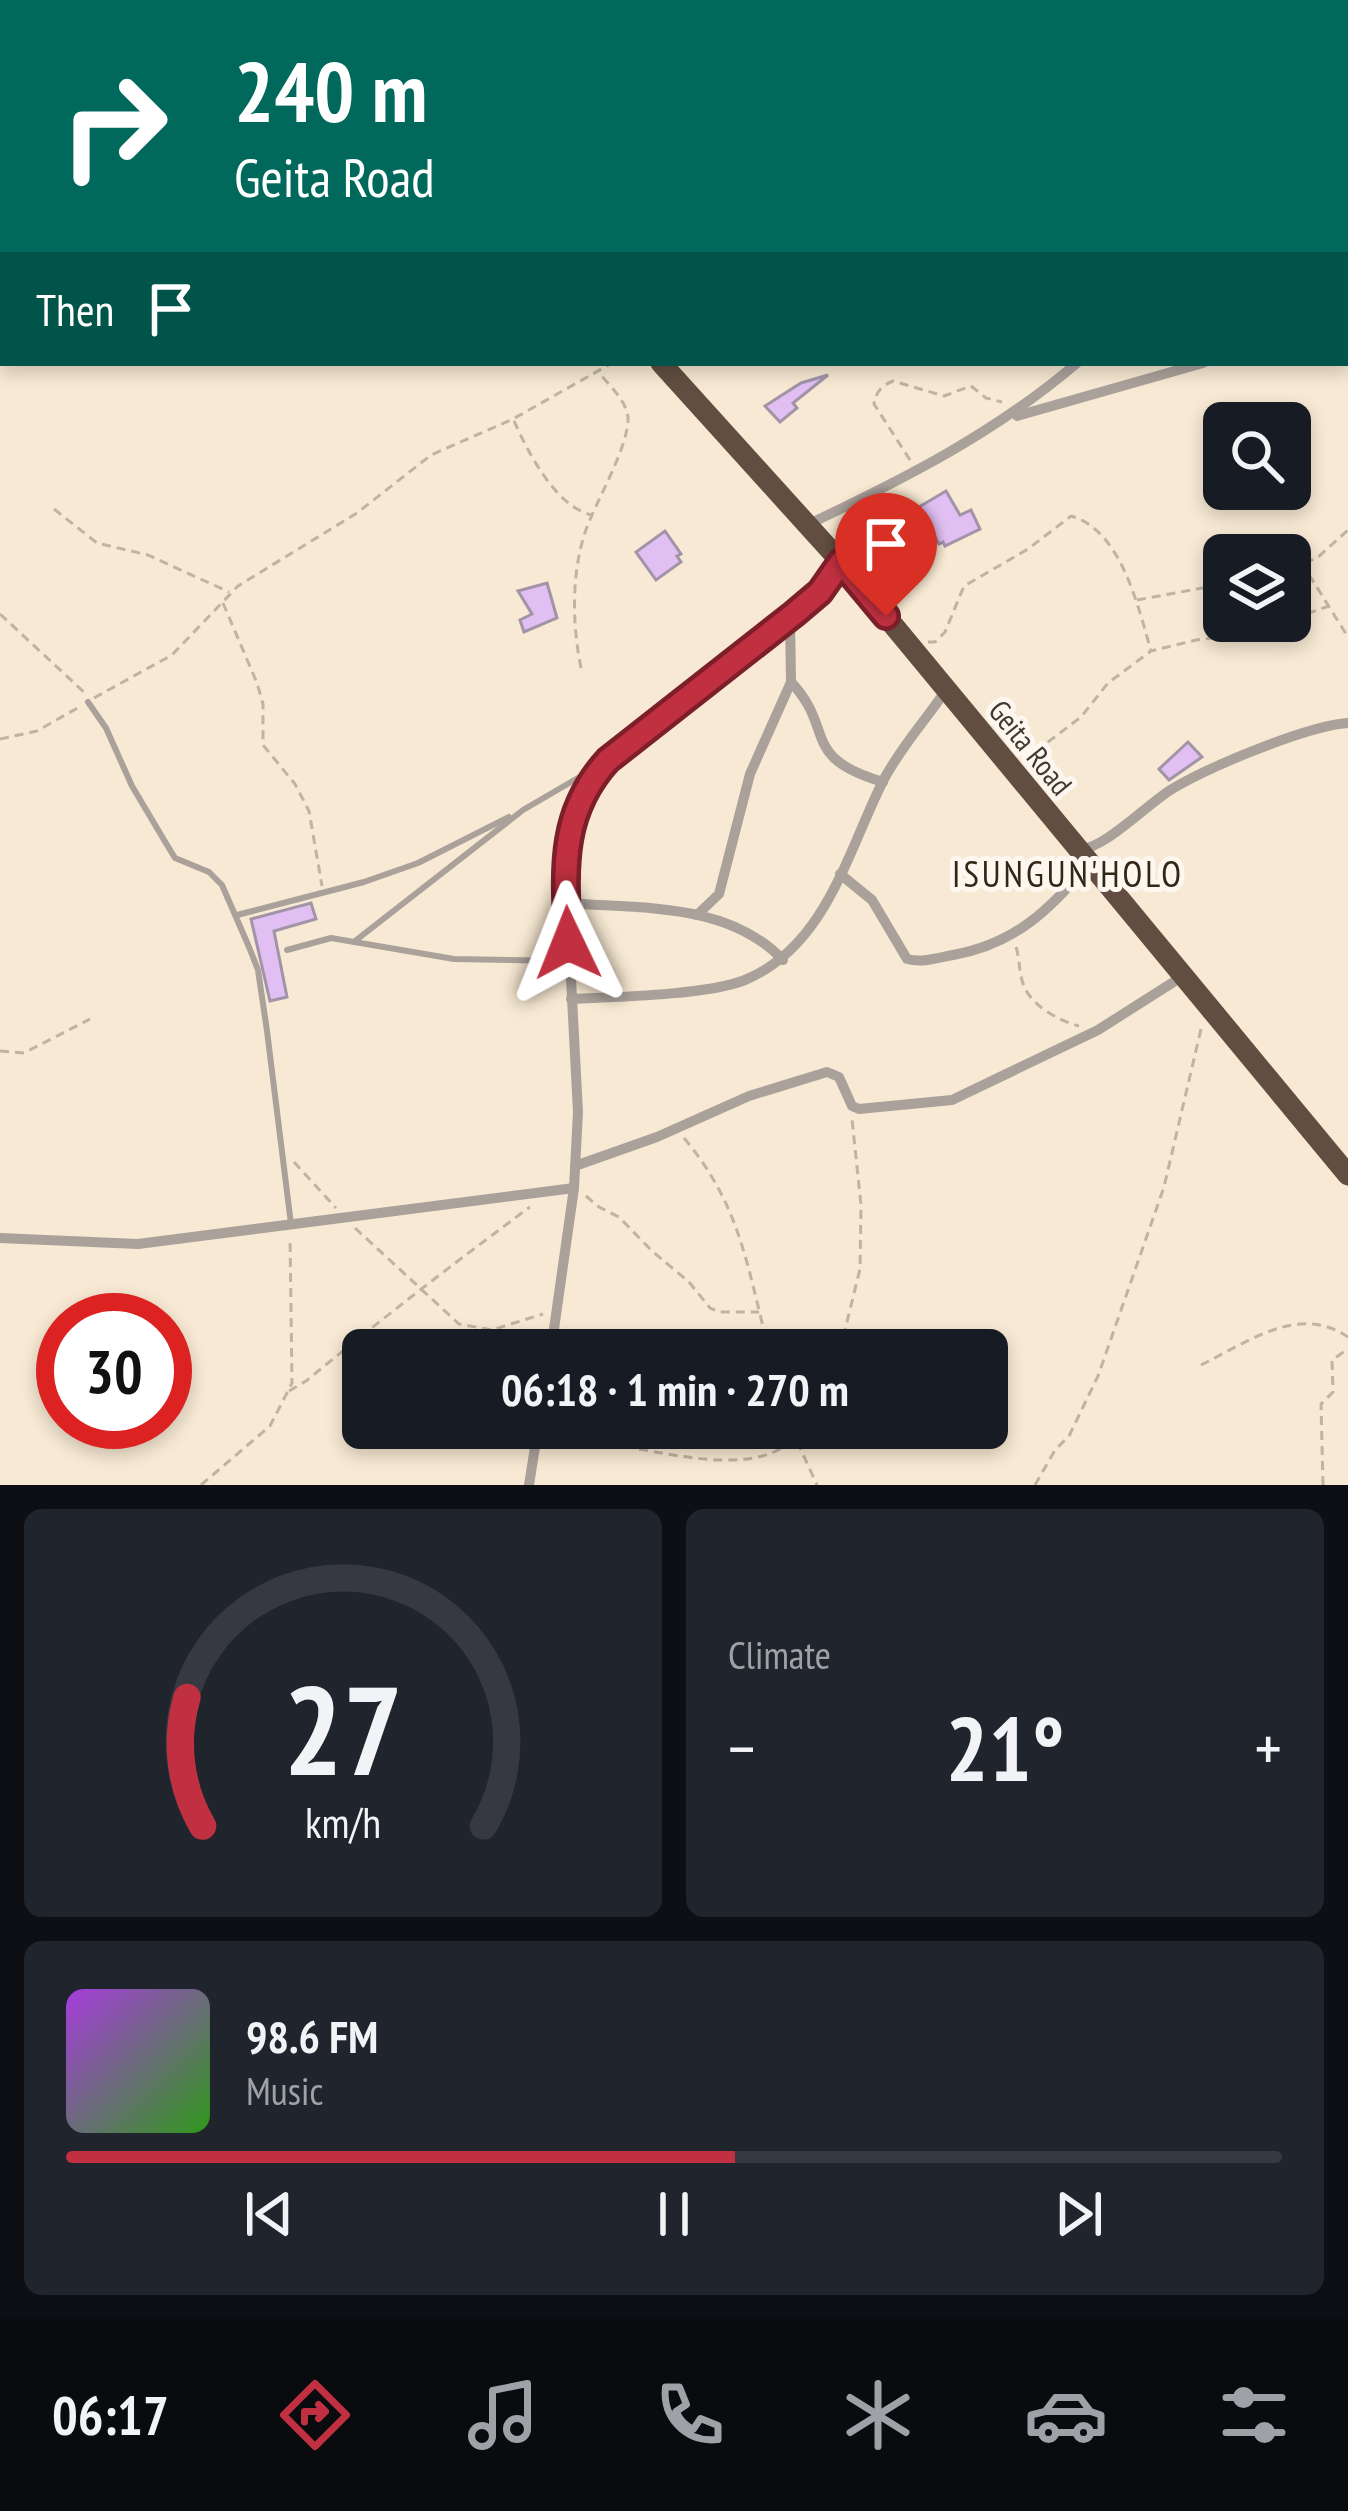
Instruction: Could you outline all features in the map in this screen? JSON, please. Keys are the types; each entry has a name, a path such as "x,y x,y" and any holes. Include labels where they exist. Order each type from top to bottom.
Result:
{"highway":[{"name":"Geita Road","path":"664,366 841,562 1348,1175"}],"street":[{"path":"805,526 918,472 1009,418 1073,366"},
{"path":"1009,418 1192,366"},
{"path":"554,1329 574,1188 578,1112 567,903 571,819 592,777 608,760 820,592 841,562"},
{"path":"697,915 719,894 750,774 790,682 790,617"},
{"path":"790,682 806,698 826,754 883,782"},
{"path":"571,999 741,982 783,960 808,933 883,782 946,690"},
{"path":"840,874 872,900 907,959 923,961 966,953 1012,937 1056,903 1084,856 1158,799 1216,766 1348,723"},
{"path":"567,903 697,915 735,924 761,937 783,960"},
{"path":"575,1166 749,1096 827,1072 839,1077 852,1106 866,1110 952,1100 1098,1030 1183,976"},
{"path":"0,1238 138,1244 574,1188"},
{"path":"529,1485 535,1449"}],"lane":[{"path":"88,702 175,858 215,877 237,915 258,970 291,1224"},
{"path":"237,915 418,863 608,760"},
{"path":"355,941 523,810"},
{"path":"287,950 332,938 454,959 569,961"}],"path":[{"path":"0,739 37,731 172,655 231,593 358,514 430,455 513,419 607,366"},
{"path":"580,668 574,623 585,531 628,423 626,408 598,372"},
{"path":"918,472 874,404 875,394 886,384 929,389 944,397 971,386 986,398 1005,403 1039,394"},
{"path":"513,419 532,459 570,509 592,515"},
{"path":"54,509 97,543 148,555 231,593"},
{"path":"908,644 935,642 945,632 964,586 1028,549 1071,516 1088,520 1098,529 1135,600 1151,651"},
{"path":"1311,558 1329,551 1348,530"},
{"path":"1311,579 1348,638"},
{"path":"1135,600 1203,588"},
{"path":"223,602 257,683 263,745 295,784 309,811 322,893"},
{"path":"1013,774 1028,769 1044,745 1082,717 1108,683 1151,651 1252,633 1329,606"},
{"path":"0,614 81,686 88,702"},
{"path":"1012,937 1022,982 1031,999 1068,1023 1098,1030"},
{"path":"1035,1485 1055,1450 1070,1436 1123,1311 1164,1187 1207,1005"},
{"path":"0,1051 24,1053 90,1019"},
{"path":"845,1329 860,1269 861,1205 852,1106"},
{"path":"675,1128 712,1172 734,1220 764,1329"},
{"path":"281,1152 459,1324 492,1330 557,1310"},
{"path":"574,1188 598,1208 620,1216 710,1308 760,1312"},
{"path":"289,1390 307,1382 544,1193"},
{"path":"201,1485 269,1426 289,1390 294,1374 291,1224"},
{"path":"1201,1365 1293,1324 1334,1327 1348,1337"},
{"path":"1322,1485 1321,1404 1334,1392 1332,1360 1348,1348"},
{"path":"654,1449 711,1459 777,1449"},
{"path":"801,1449 817,1485"}],"building":[{"path":"828,375 793,403 797,408 780,422 765,406 801,383"},
{"path":"946,491 960,515 971,510 980,529 945,546 939,544 919,507"},
{"path":"665,531 681,554 677,556 681,562 656,580 636,552"},
{"path":"547,583 557,618 524,632 520,620 532,614 518,591"},
{"path":"1188,742 1202,757 1169,780 1159,769"},
{"path":"311,903 316,919 274,931 287,997 270,1001 251,919"}],"district":[{"name":"ISUNGUN'HOLO","path":"1068,873"}],"route":[{"path":"568,943 571,819 592,777 608,760 820,592 841,562 886,616"}]}
